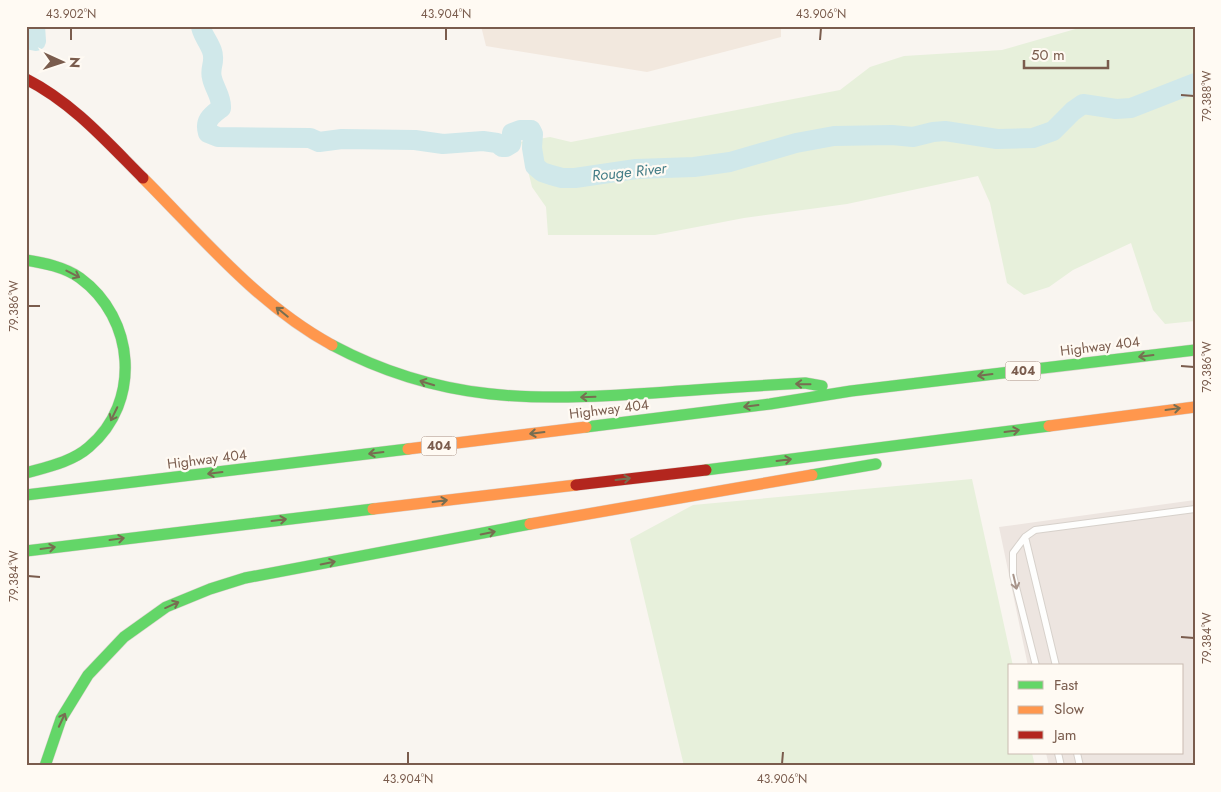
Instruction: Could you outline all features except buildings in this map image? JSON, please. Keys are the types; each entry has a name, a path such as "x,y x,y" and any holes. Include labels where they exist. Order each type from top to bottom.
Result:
{"highway":[{"path":"26,79 52,93 84,119 251,286 286,315 321,338 362,360 432,385 471,392 513,396 569,398 622,396 805,383 851,391"},
{"path":"26,260 45,263 64,270 80,278 92,288 113,316 121,332 127,359 124,392 102,435 88,447 61,463 26,473"},
{"name":"Highway 404","path":"26,495 182,478 770,404 851,391 1195,350"},
{"path":"26,551 135,536 430,503 964,438 1195,406"},
{"path":"936,452 952,448 964,438"},
{"path":"45,766 62,719 88,675 124,637 166,607 210,589 245,578 565,518 890,461"}],"lane":[{"path":"1036,664 1013,574 1013,553 1025,537 1035,530 1195,509"},
{"path":"1025,537 1056,664"}],"shaded area":[{"path":"481,26 781,26 781,37 647,72 486,46"},
{"path":"1195,500 1195,766 1049,766 1046,754 1184,754 1184,664 1028,664 999,527"}],"green space":[{"path":"1086,26 1195,26 1195,321 1165,324 1153,310 1131,243 1073,270 1049,287 1024,295 1007,283 990,203 978,176 847,204 744,218 655,235 548,235 546,207 532,187 521,142 550,137 571,142 840,90 870,67 904,56 1002,50"},
{"path":"972,479 1013,664 1008,664 1008,754 1032,754 1035,766 684,766 630,539 693,505"}],"waterway":[{"name":"Rouge River","path":"26,39 36,41 35,26"},
{"name":"Rouge River","path":"201,26 213,55 211,74 221,104 221,108 208,121 208,133 218,137 310,138 319,142 342,139 415,140 443,144 483,141 497,143 502,147 506,147 511,144 512,133 520,130 531,130 533,134 532,148 535,166 542,172 562,178 575,178 636,169 694,167 730,162 796,143 834,136 892,135 913,137 945,131 997,139 1033,138 1053,131 1083,104 1116,109 1131,108 1195,83"}],"traffic: fast":[{"path":"26,260 68,271 80,278 98,295 112,315 121,337 125,361 124,384 118,407 106,428 89,447 75,457 26,473"},
{"path":"332,345 372,364 411,378 450,388 489,394 528,397 610,396 805,383 822,386"},
{"path":"586,427 770,404 851,391 1195,350"},
{"path":"706,470 1049,426"},
{"path":"26,495 408,449"},
{"path":"812,475 876,464"},
{"path":"26,551 373,509"},
{"path":"45,766 61,719 88,675 124,637 166,607 210,589 245,578 530,524"}],"traffic: slow":[{"path":"143,178 255,290 305,329 332,345"},
{"path":"1049,426 1195,407"},
{"path":"408,449 586,427"},
{"path":"530,524 812,475"},
{"path":"373,509 576,485"}],"traffic: jam":[{"path":"26,79 74,111 103,137 143,178"},
{"path":"576,485 706,470"}]}
